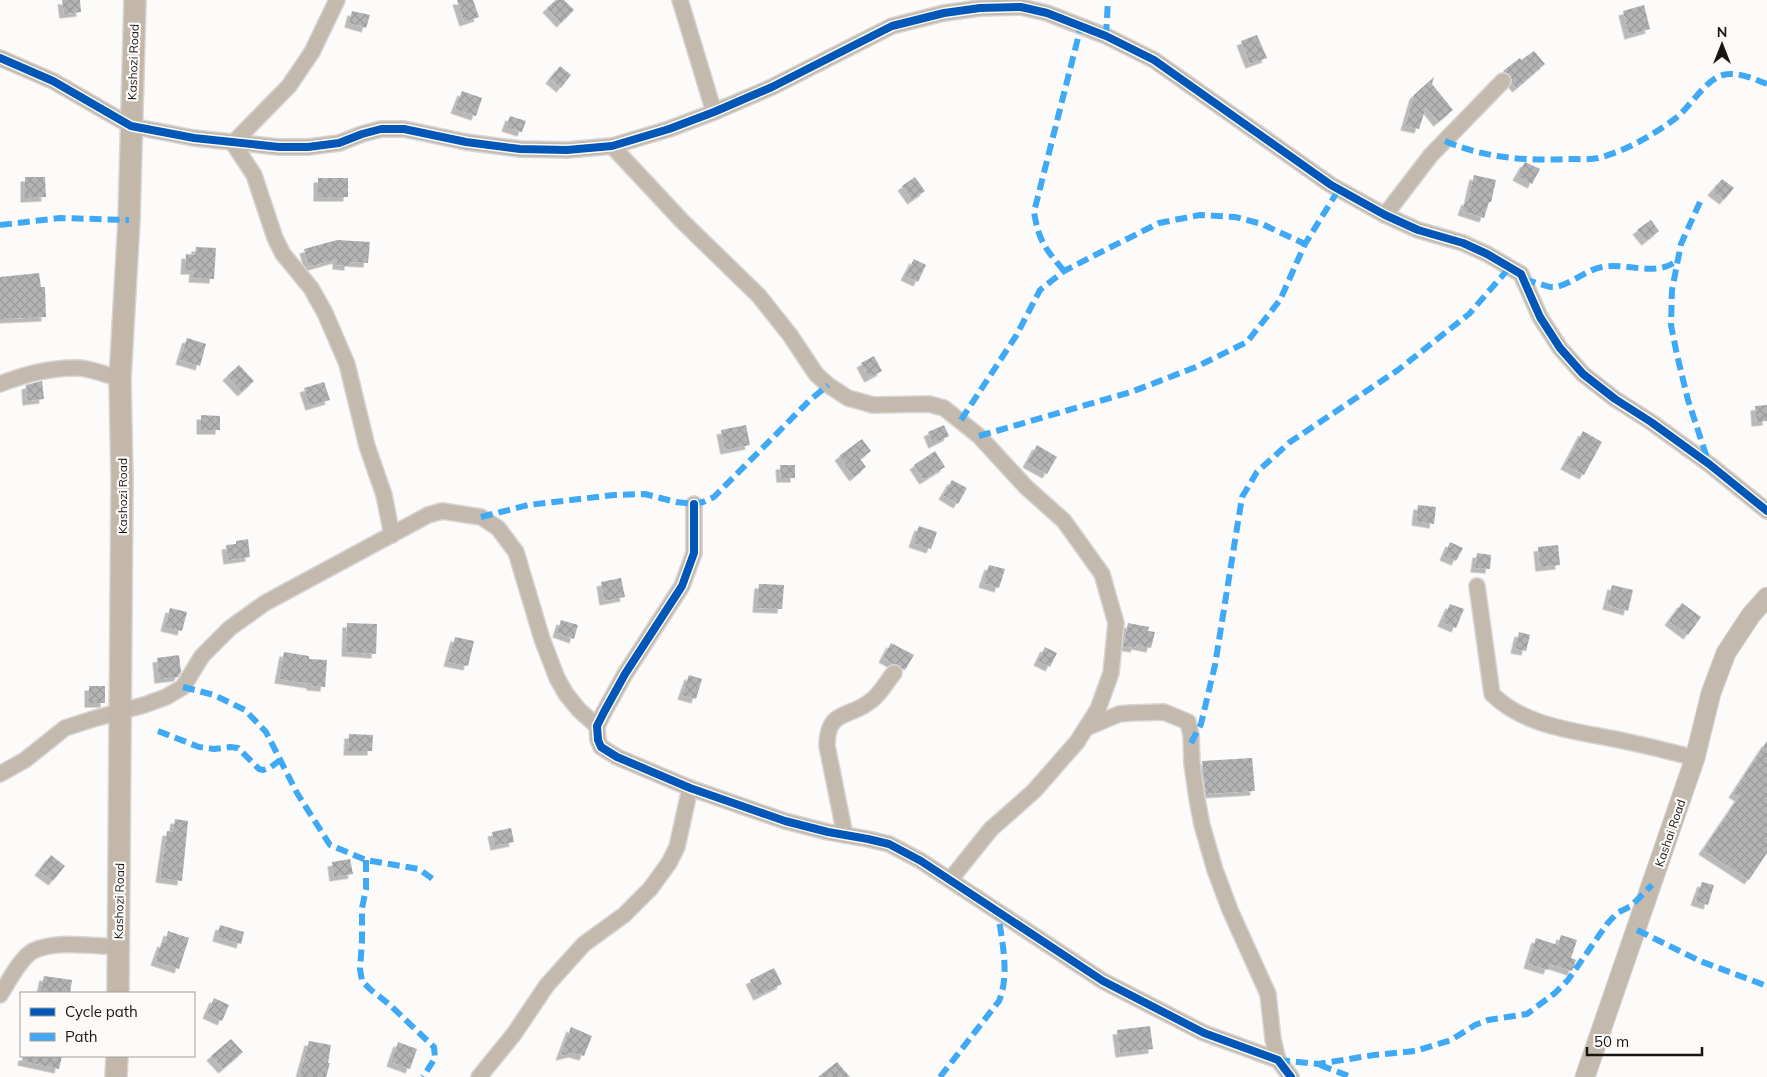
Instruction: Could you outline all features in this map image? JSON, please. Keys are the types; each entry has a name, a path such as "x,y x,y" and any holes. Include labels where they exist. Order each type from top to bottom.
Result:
{"main road":[{"name":"Kashozi Road","path":"118,992 122,480 120,379 129,220 135,0"},
{"path":"116,1057 116,1077"}],"street":[{"path":"233,143 288,86 312,52 337,0"},
{"path":"680,0 714,112"},
{"path":"0,58 53,81 131,126 194,138 233,143 308,148 339,143 381,129 404,129 466,142 520,150 567,150 612,146 669,129 714,112 772,87 892,26 944,13 1018,4 1098,32 1154,60 1331,185 1385,215 1418,230 1463,243 1487,254 1521,274 1540,317 1560,348 1583,374 1615,399 1651,422 1709,464 1767,511"},
{"path":"1385,215 1431,155 1503,81"},
{"path":"233,143 254,174 275,238 283,254 312,288 325,312 347,364 367,446 384,495 392,535"},
{"path":"612,146 682,221 759,296 790,335 816,374 828,385 848,398 873,405 929,404 944,408 980,436 1026,487 1064,521 1102,574 1116,623 1112,674 1098,709 1077,742 1034,791 991,829 950,880"},
{"path":"0,384 48,370 81,368 120,379"},
{"path":"694,504 694,553 682,586 625,674 597,726 598,740 601,747 608,752 690,788 785,821 888,844 921,861 998,914 1103,981 1204,1033 1278,1060"},
{"path":"0,774 25,760 65,728 166,697 183,687 202,656 230,628 265,603 428,515 442,511 481,517 498,528 516,552 542,639 556,678 579,710 597,726"},
{"path":"1477,586 1492,694 1504,706 1542,723 1695,758"},
{"name":"Kashai Road","path":"1585,1077 1695,758 1712,693 1726,653 1752,615 1767,598"},
{"path":"845,835 827,746 827,732 829,726 836,719 872,700 894,673"},
{"path":"1086,728 1119,714 1130,713 1164,712 1188,722 1191,735 1195,790 1202,825 1215,870 1230,910 1268,994 1273,1039 1278,1060 1291,1077"},
{"path":"479,1077 514,1034 547,985 584,944 624,915 650,889 669,863 677,847 690,788"},
{"path":"0,995 18,967 32,951 55,945 118,947"}],"building":[{"path":"62,0 80,0 81,12 64,14"},
{"path":"457,0 473,0 479,17 464,22"},
{"path":"556,0 564,0 574,10 561,23 547,8"},
{"path":"1644,5 1650,29 1629,35 1623,11"},
{"path":"352,11 370,15 366,28 349,23"},
{"path":"1257,35 1267,58 1250,64 1241,41"},
{"path":"1534,51 1545,64 1517,88 1512,82 1510,75 1503,71 1520,58 1521,60"},
{"path":"560,66 571,75 561,88 550,79"},
{"path":"1434,77 1432,84 1453,110 1438,122 1426,107 1419,129 1405,126 1414,95"},
{"path":"462,91 482,98 476,116 455,109"},
{"path":"510,116 526,121 522,132 506,127"},
{"path":"1525,162 1540,169 1532,184 1517,176"},
{"path":"1474,175 1496,180 1491,202 1489,202 1484,218 1462,211 1466,200 1468,201"},
{"path":"25,177 45,177 46,197 25,198"},
{"path":"915,177 925,191 912,200 902,186"},
{"path":"318,178 348,178 348,197 318,197"},
{"path":"1722,179 1734,188 1724,200 1712,191"},
{"path":"1651,220 1659,231 1646,241 1637,230"},
{"path":"337,240 370,242 368,263 349,262 349,266 337,265 337,259 309,267 304,249"},
{"path":"196,247 216,248 214,279 193,278 194,270 185,270 186,254 195,255"},
{"path":"914,259 926,265 918,282 905,276"},
{"path":"39,273 41,287 45,287 46,317 0,319 0,277"},
{"path":"187,338 206,344 200,366 180,360"},
{"path":"874,356 882,371 869,378 861,363"},
{"path":"239,365 254,381 242,392 227,376"},
{"path":"42,381 44,399 27,401 26,385"},
{"path":"324,382 330,400 310,406 304,388"},
{"path":"1767,405 1767,421 1756,422 1755,406"},
{"path":"201,415 220,416 220,430 201,430"},
{"path":"746,425 750,445 725,450 721,430"},
{"path":"944,425 949,436 933,444 928,432"},
{"path":"1583,431 1602,442 1584,475 1565,465"},
{"path":"862,439 871,451 860,459 866,467 854,477 839,456"},
{"path":"1037,445 1057,457 1047,474 1027,463"},
{"path":"935,451 945,467 924,480 914,465"},
{"path":"780,465 795,465 795,478 781,478"},
{"path":"952,480 967,488 958,504 943,495"},
{"path":"1418,505 1436,507 1434,524 1416,521"},
{"path":"919,526 937,532 931,549 913,543"},
{"path":"248,539 250,557 228,560 226,545 236,544 236,541"},
{"path":"1450,542 1463,548 1456,561 1444,556"},
{"path":"1558,545 1560,565 1540,567 1538,547"},
{"path":"1477,553 1491,555 1490,569 1475,568"},
{"path":"989,565 1005,569 999,588 983,583"},
{"path":"621,578 625,597 604,601 601,582"},
{"path":"759,584 784,585 782,609 757,608"},
{"path":"1612,585 1633,590 1628,611 1607,605"},
{"path":"1682,603 1701,617 1688,635 1669,621"},
{"path":"1450,604 1464,609 1456,628 1442,622"},
{"path":"170,608 187,612 182,631 165,627"},
{"path":"561,620 578,625 574,639 557,633"},
{"path":"347,623 377,624 376,654 346,652"},
{"path":"1128,623 1149,627 1148,631 1155,632 1151,648 1136,645 1135,648 1123,646"},
{"path":"1519,632 1530,635 1526,651 1515,649"},
{"path":"455,637 474,641 468,666 448,662"},
{"path":"891,643 914,655 905,670 883,658"},
{"path":"1045,647 1057,653 1050,667 1038,661"},
{"path":"284,652 309,656 309,659 327,660 325,687 279,679"},
{"path":"179,655 181,672 178,677 159,679 157,658"},
{"path":"689,675 702,679 696,699 682,695"},
{"path":"89,686 105,686 105,703 89,703"},
{"path":"349,734 373,735 372,751 348,751"},
{"path":"1767,741 1767,853 1749,880 1703,850 1739,797 1733,793"},
{"path":"1252,758 1255,791 1206,794 1202,761"},
{"path":"175,819 188,821 182,881 160,878 167,831 173,832"},
{"path":"511,828 514,842 495,846 492,832"},
{"path":"51,855 65,866 53,881 39,871"},
{"path":"350,859 353,874 334,877 332,862"},
{"path":"1702,882 1714,885 1708,905 1695,901"},
{"path":"220,925 244,932 241,944 217,937"},
{"path":"168,931 189,938 179,969 155,961 162,942 165,943"},
{"path":"1561,935 1577,940 1571,958 1576,960 1572,971 1550,964 1548,970 1528,964 1536,938 1558,945"},
{"path":"774,968 782,984 758,996 750,980"},
{"path":"44,976 72,980 70,992 40,992"},
{"path":"214,998 229,1005 222,1021 207,1014"},
{"path":"1150,1026 1153,1049 1120,1053 1117,1030"},
{"path":"571,1027 592,1036 584,1056 573,1053 560,1056"},
{"path":"231,1039 243,1052 223,1069 211,1056"},
{"path":"309,1041 331,1045 328,1063 330,1063 326,1077 299,1077"},
{"path":"398,1042 417,1049 410,1069 391,1062"},
{"path":"23,1057 62,1057 59,1069 22,1061"},
{"path":"837,1062 850,1077 818,1077"}],"marked path":[{"path":"1106,36 1108,0"},
{"path":"1064,271 1044,244 1038,231 1034,212 1081,26"},
{"path":"1445,141 1490,155 1521,159 1595,159 1629,147 1658,130 1676,118 1704,87 1723,75 1745,76 1767,84"},
{"path":"979,436 1131,392 1196,367 1247,342 1280,300 1305,244 1339,189"},
{"path":"1700,202 1681,244 1672,290 1671,325 1688,400 1709,464"},
{"path":"961,420 1016,336 1040,290 1064,271 1159,223 1200,215 1235,217 1262,224 1305,244"},
{"path":"0,225 60,218 129,220"},
{"path":"1524,279 1556,287 1602,267 1622,266 1651,269 1660,268 1678,260"},
{"path":"1191,743 1201,724 1215,665 1242,497 1257,472 1290,442 1398,370 1469,314 1510,267"},
{"path":"481,517 528,505 614,495 645,494 676,502 694,504 703,502 714,497 809,401 828,385"},
{"path":"183,687 214,695 245,710 266,732 297,793 330,845 366,860 419,869 434,880"},
{"path":"158,731 199,747 214,749 238,748 259,769 263,770 280,760"},
{"path":"366,860 366,889 362,908 360,969 362,981 434,1047 435,1058 423,1077"},
{"path":"1278,1060 1318,1064 1415,1051 1451,1040 1475,1025 1488,1020 1527,1014 1555,993 1568,980 1607,924 1617,913 1631,906 1652,885"},
{"path":"940,1077 999,1001 1005,969 998,913"},
{"path":"1637,930 1700,961 1767,986"},
{"path":"1320,1065 1351,1077"}],"cycle path":[{"path":"0,58 53,81 131,126 194,138 279,147 308,147 339,143 381,129 404,129 466,142 520,149 567,150 612,146 669,129 714,112 772,87 892,26 944,13 980,8 1021,7 1047,13 1106,36 1154,60 1331,185 1385,215 1418,230 1463,243 1487,254 1521,274 1540,317 1560,348 1583,374 1615,399 1651,422 1709,464 1767,511"},
{"path":"694,504 694,553 682,586 625,674 604,712 597,726 598,740 601,747 617,757 690,788 785,821 889,844 921,861 1103,981 1204,1033 1278,1060 1291,1077"}]}
